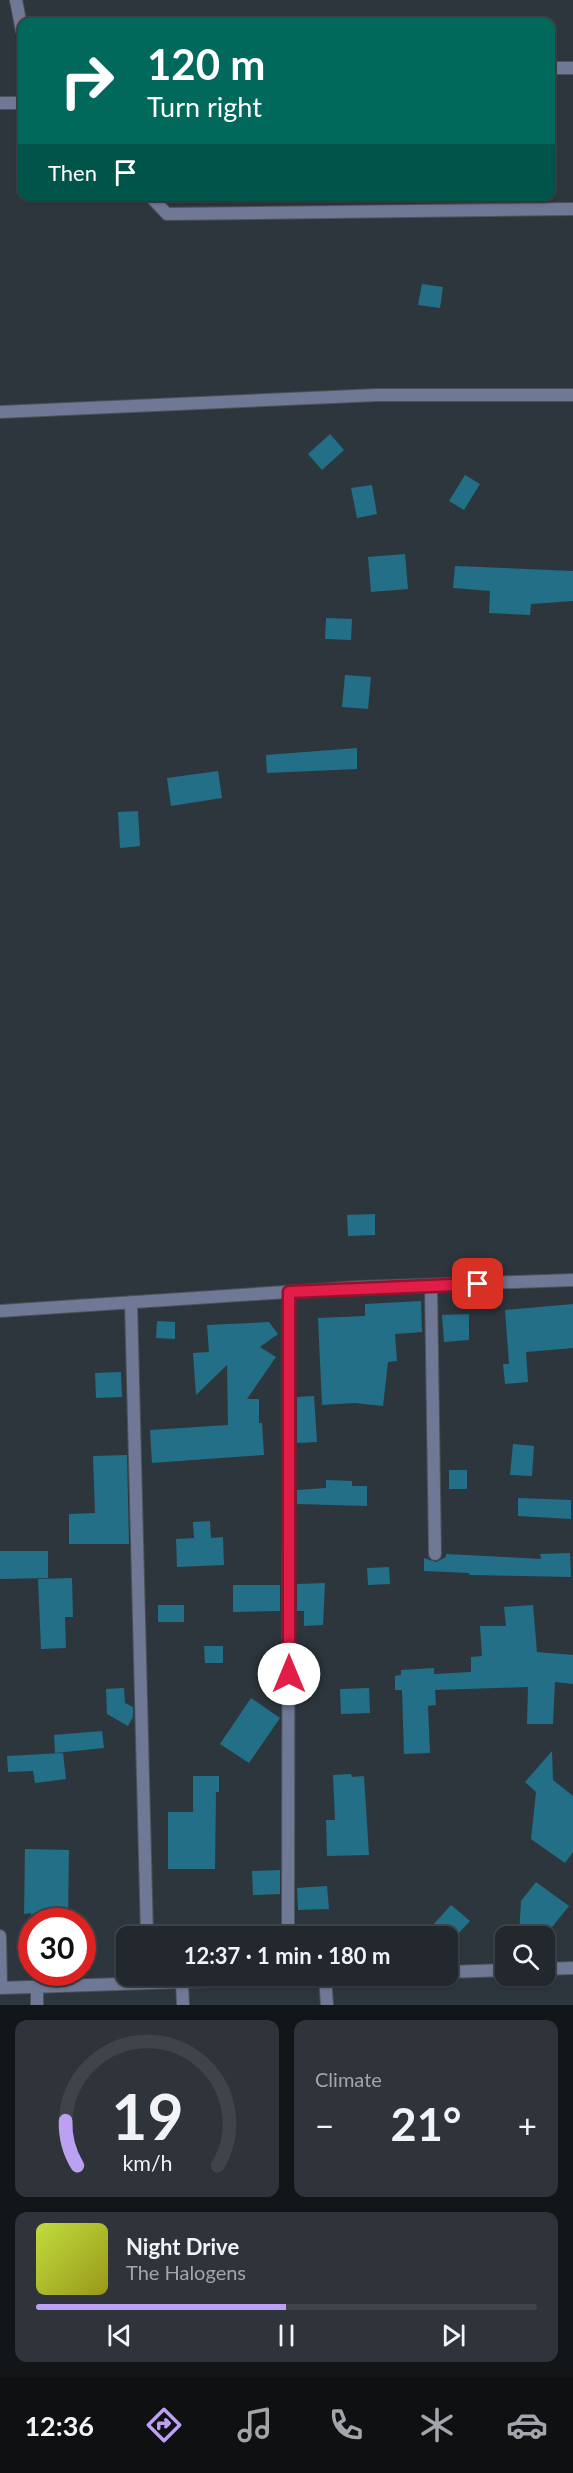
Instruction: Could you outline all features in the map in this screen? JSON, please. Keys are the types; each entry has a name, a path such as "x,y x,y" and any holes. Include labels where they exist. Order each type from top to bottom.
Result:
{"street":[{"path":"16,0 20,18"},
{"path":"555,68 573,68"},
{"path":"0,103 18,104"},
{"path":"155,201 167,214 573,209"},
{"path":"0,412 377,395 573,395"},
{"path":"0,1311 289,1292 573,1280"},
{"path":"431,1287 435,1554"},
{"path":"288,1926 289,1292"},
{"path":"131,1302 147,1926"},
{"path":"0,1936 1,1988 116,1981"},
{"path":"555,1969 573,1968"},
{"path":"458,1972 495,1970"},
{"path":"182,1986 183,2005"},
{"path":"326,1986 327,2005"},
{"path":"37,1987 37,2005"}],"building":[{"path":"422,284 443,287 440,308 418,305"},
{"path":"330,434 344,450 322,470 308,454"},
{"path":"465,475 480,484 464,510 449,501"},
{"path":"372,485 377,514 357,518 351,488"},
{"path":"405,554 408,589 371,592 368,557"},
{"path":"455,566 573,571 573,601 531,604 530,615 489,613 490,591 453,588"},
{"path":"326,618 352,619 351,640 325,639"},
{"path":"345,675 371,677 368,709 342,707"},
{"path":"357,748 357,769 267,773 266,755"},
{"path":"218,771 222,798 171,806 167,778"},
{"path":"138,811 140,846 120,848 118,812"},
{"path":"375,1214 375,1235 348,1236 347,1215"},
{"path":"421,1301 422,1332 395,1334 397,1361 388,1362 383,1406 355,1403 322,1405 318,1318 365,1316 365,1304"},
{"path":"573,1304 573,1348 526,1352 528,1382 505,1384 503,1364 509,1364 505,1310"},
{"path":"469,1314 469,1340 444,1342 442,1315"},
{"path":"157,1321 175,1322 175,1339 156,1338"},
{"path":"269,1322 278,1334 260,1347 276,1357 247,1399 259,1399 259,1423 262,1423 264,1455 152,1463 150,1430 228,1425 227,1365 196,1395 193,1353 209,1352 207,1325"},
{"path":"121,1372 122,1397 96,1398 95,1373"},
{"path":"314,1396 317,1442 297,1443 297,1397"},
{"path":"513,1444 534,1446 532,1476 510,1475"},
{"path":"127,1455 129,1544 69,1544 69,1514 95,1513 93,1456"},
{"path":"449,1470 467,1470 467,1489 449,1489"},
{"path":"326,1480 352,1481 352,1486 367,1486 367,1506 297,1504 297,1490 326,1488"},
{"path":"518,1498 571,1500 571,1519 518,1516"},
{"path":"210,1521 211,1538 223,1537 224,1565 177,1567 176,1539 194,1538 193,1522"},
{"path":"0,1551 48,1551 48,1578 0,1579"},
{"path":"570,1553 571,1577 470,1575 469,1573 424,1571 424,1558 436,1562 446,1557 446,1554 541,1559 540,1554"},
{"path":"389,1567 390,1584 368,1585 367,1568"},
{"path":"72,1578 73,1617 65,1617 66,1648 41,1649 38,1579"},
{"path":"325,1583 323,1625 304,1626 304,1611 297,1611 297,1584"},
{"path":"233,1585 280,1585 280,1611 233,1612"},
{"path":"158,1605 184,1605 184,1622 158,1622"},
{"path":"533,1605 537,1652 573,1655 573,1684 555,1682 553,1724 527,1724 528,1687 435,1690 436,1705 428,1706 430,1753 404,1754 402,1690 395,1690 395,1676 401,1675 401,1670 434,1668 434,1674 471,1672 471,1657 482,1656 480,1626 506,1626 504,1607"},
{"path":"204,1646 223,1646 223,1663 205,1663"},
{"path":"124,1688 125,1703 133,1707 133,1717 128,1726 107,1714 106,1689"},
{"path":"369,1688 370,1713 341,1714 340,1689"},
{"path":"251,1698 280,1718 249,1763 220,1744"},
{"path":"102,1731 104,1748 55,1753 54,1735"},
{"path":"552,1751 553,1780 573,1796 573,1852 565,1863 531,1839 536,1792 525,1782"},
{"path":"63,1753 66,1779 35,1783 33,1771 8,1772 7,1756"},
{"path":"351,1774 352,1777 364,1776 369,1855 327,1856 326,1820 335,1820 333,1775"},
{"path":"193,1776 219,1776 219,1792 216,1792 215,1869 168,1869 168,1812 193,1812"},
{"path":"25,1849 69,1850 68,1908 24,1908"},
{"path":"280,1870 280,1894 253,1895 252,1871"},
{"path":"536,1882 569,1906 553,1926 520,1926 521,1901"},
{"path":"327,1886 329,1909 298,1910 297,1888"},
{"path":"451,1905 470,1921 458,1934 458,1926 432,1926"}],"route":[{"path":"289,1674 289,1292 361,1287 478,1284"}]}
